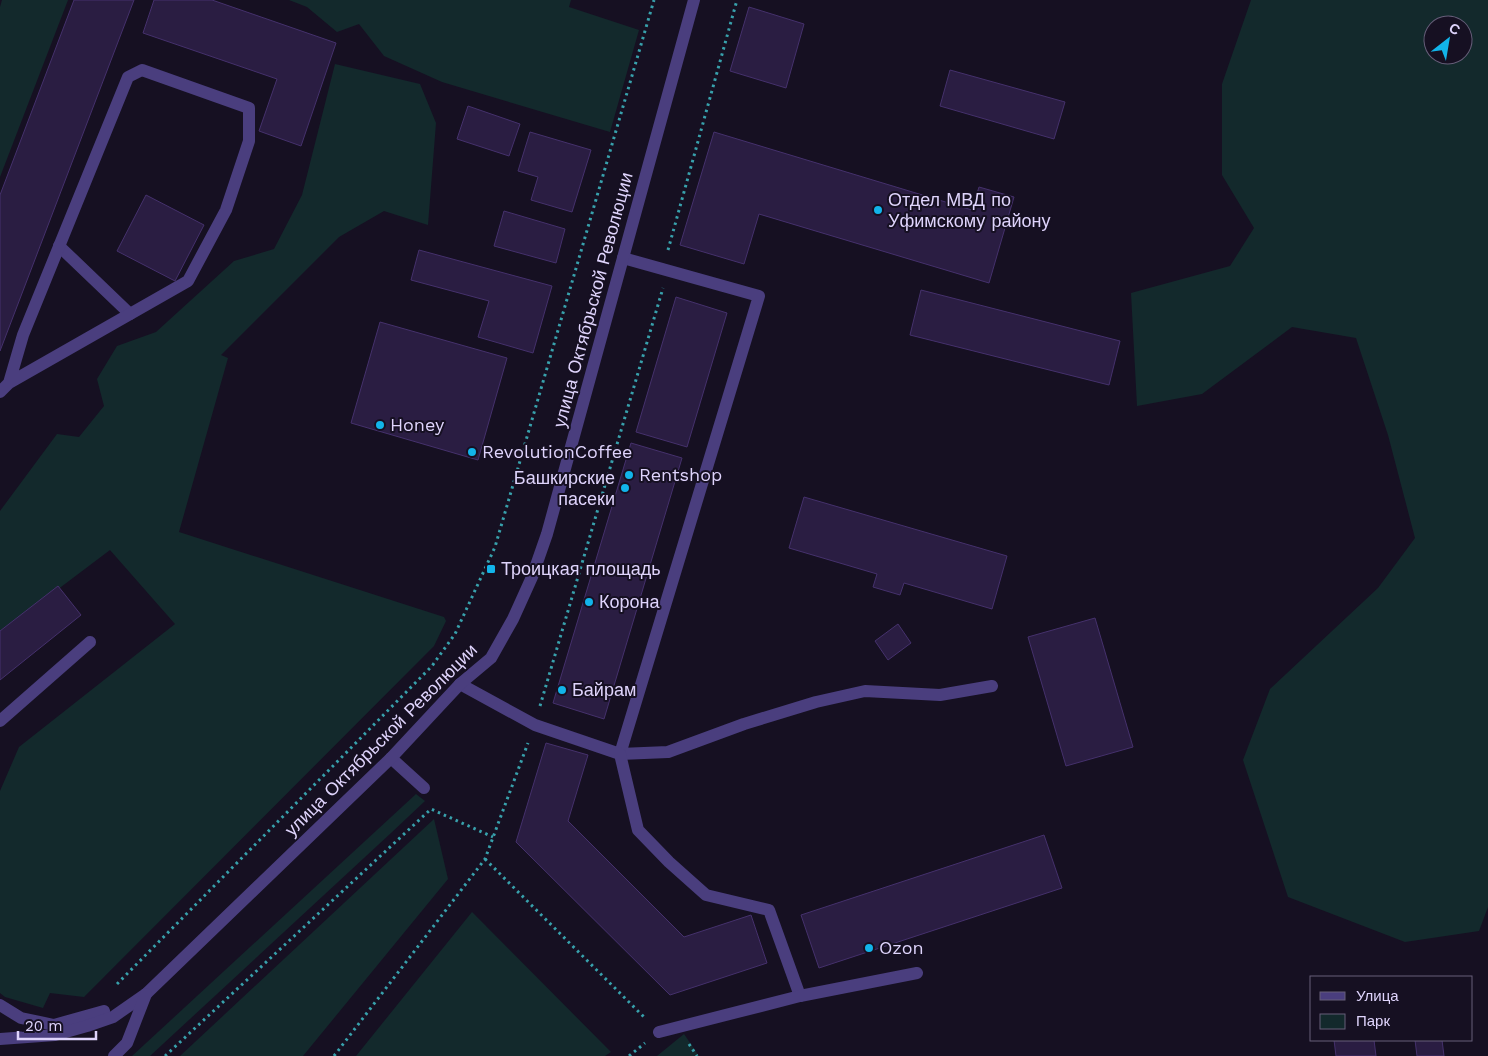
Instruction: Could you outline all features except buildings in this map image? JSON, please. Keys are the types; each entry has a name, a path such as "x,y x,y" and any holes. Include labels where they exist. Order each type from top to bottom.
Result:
{"street":[{"name":"улица Октябрьской Революции","path":"146,994 391,758 460,684 492,658 513,619 532,577 547,534 694,0"},
{"path":"142,70 249,108 249,141 226,210 188,282 5,387 23,335 128,77 142,70"},
{"path":"59,246 130,314"},
{"path":"623,258 759,296 620,754 638,830 669,862 706,895 769,910 800,996"},
{"path":"0,721 90,642"},
{"path":"460,684 535,725 620,754 668,752 744,724 798,707 865,691 940,695 992,686"},
{"path":"391,758 424,788"},
{"path":"659,1032 800,996 917,973"},
{"path":"0,1005 21,1018 54,1025 106,1011 146,994"},
{"path":"0,1039 55,1035 87,1026 112,1017 146,994"},
{"path":"114,1056 127,1043 146,994"}],"path":[{"path":"117,984 432,666 455,634 496,542 654,0"},
{"path":"334,1056 485,859 535,725 669,270 668,248 737,0"},
{"path":"164,1056 430,809 493,836"},
{"path":"485,859 659,1032 629,1056"},
{"path":"688,1044 697,1056"}],"green space":[{"path":"2,0 68,0 0,177 0,7"},
{"path":"289,0 571,0 569,7 639,30 610,132 442,82 384,56 359,24 337,32 307,7"},
{"path":"1251,0 1488,0 1488,907 1479,931 1405,942 1288,897 1243,760 1270,689 1378,588 1415,538 1388,435 1356,338 1292,327 1202,394 1137,406 1131,293 1230,266 1254,228 1222,175 1222,84"},
{"path":"335,64 420,84 436,123 428,225 384,211 339,237 221,355 228,358 179,532 444,617 446,621 434,646 84,997 50,993 43,1008 5,997 0,993 0,791 19,747 175,624 110,550 0,633 0,511 57,434 79,437 104,406 97,379 117,346 156,332 234,261 274,249 302,195"},
{"path":"416,794 425,801 150,1056 132,1056"},
{"path":"434,819 448,879 303,1056 180,1056"},
{"path":"472,912 611,1052 605,1056 356,1056"},
{"path":"684,1034 699,1056 657,1056"}],"place":[{"name":"Отдел МВД по Уфимскому району","path":"878,210"},
{"name":"Honey","path":"380,425"},
{"name":"RevolutionCoffee","path":"472,452"},
{"name":"Rentshop","path":"629,475"},
{"name":"Башкирские пасеки","path":"625,488"},
{"name":"Троицкая площадь","path":"491,569"},
{"name":"Корона","path":"589,602"},
{"name":"Байрам","path":"562,690"},
{"name":"Ozon","path":"869,948"}]}
